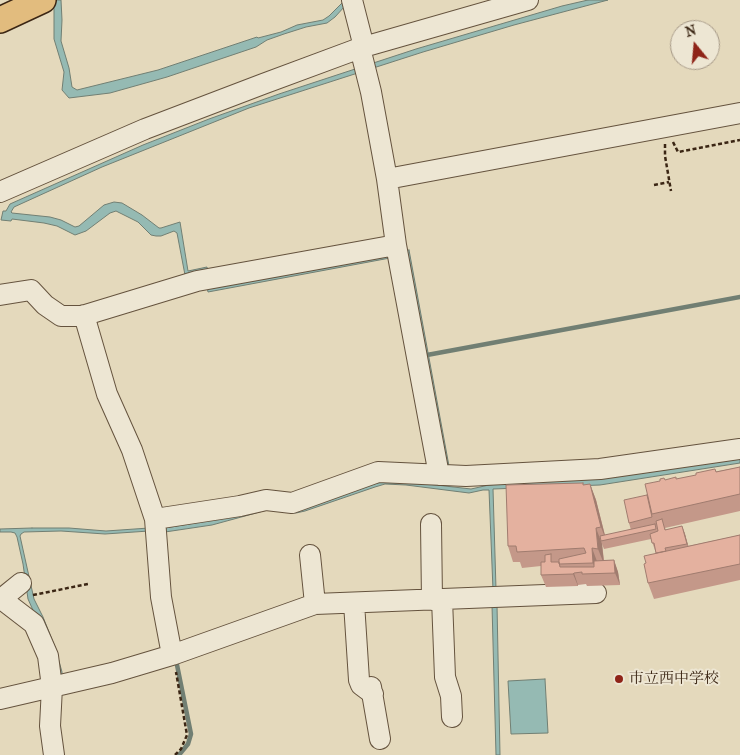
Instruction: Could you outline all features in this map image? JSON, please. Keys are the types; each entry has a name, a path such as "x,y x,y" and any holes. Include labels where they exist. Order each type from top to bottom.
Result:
{"main road":[{"path":"0,20 39,1"}],"street":[{"path":"352,0 387,179 396,245 439,475"},
{"path":"0,192 145,129 362,48 528,0"},
{"path":"387,179 740,113"},
{"path":"0,295 31,290 45,305 61,316 84,316 198,281 396,245"},
{"path":"84,316 107,394 132,450 154,519 160,597 172,654"},
{"path":"154,519 240,506 266,500 292,503 378,472 466,476 600,469 740,449"},
{"path":"430,524 445,676 451,696 452,717"},
{"path":"310,555 315,604"},
{"path":"2,600 28,591"},
{"path":"0,699 57,681 99,676 172,654 315,604 596,593"},
{"path":"2,600 34,624 57,681 50,726 54,755"},
{"path":"354,603 360,680 362,685 372,690 380,739"}],"path":[{"path":"665,127 678,152 740,140"},
{"path":"665,127 665,156 671,191"},
{"path":"654,185 669,182"},
{"path":"28,591 88,584"},
{"path":"172,654 187,736 181,749 175,755"}],"water":[{"path":"51,0 61,0 61,41 69,68 72,87 77,90 158,70 257,37 281,32 297,25 323,20 344,1 345,6 327,23 284,34 267,40 256,47 167,77 110,93 69,98 62,90 64,72 54,39 54,9"},
{"path":"588,0 608,0 423,52 249,108 102,167 14,207 11,212 50,217 75,227 79,226 104,205 114,202 122,203 159,228 180,222 188,271 207,267 208,273 185,275 177,233 174,231 161,236 151,235 138,222 116,211 110,213 86,231 75,235 57,226 44,223 12,219 11,221 1,220 3,211 6,211 10,204 143,145 209,119 416,49"},
{"path":"409,250 449,466 446,467 404,251"},
{"path":"389,254 390,258 208,292 207,287"},
{"path":"740,458 740,463 600,485 493,489 496,589 493,590 489,490 469,493 385,484 296,513 267,510 212,525 165,532 165,528 212,520 382,482 401,481 471,489 489,485"},
{"path":"32,528 106,531 149,528 149,531 105,534 61,531 24,532 20,536 34,599 55,647 62,672 60,719 36,617 28,599 17,537 15,533 0,532 0,529"},
{"path":"492,605 497,605 500,755 496,755"},
{"path":"545,679 548,733 511,734 508,681"}],"building":[{"path":"740,467 740,494 652,514 645,484 660,481 660,479 664,478 665,480 676,477 676,479 715,469 716,472"},
{"path":"583,483 583,485 590,484 601,527 596,528 598,549 592,548 593,563 559,564 559,559 586,553 584,548 517,552 516,546 508,546 506,485"},
{"path":"647,495 652,517 629,523 624,500"},
{"path":"662,519 665,530 682,526 687,544 665,548 666,551 656,553 650,534 658,531 656,521"},
{"path":"655,524 656,529 601,541 600,536"},
{"path":"740,535 740,564 648,583 644,556"},
{"path":"551,554 551,562 559,562 560,567 594,567 594,561 614,560 615,573 582,574 582,572 541,575 541,562 545,562 545,555"}],"waterway":[{"path":"427,355 740,297"},
{"path":"176,660 191,734 188,744 179,755"}],"place":[{"name":"市立西中学校","path":"619,679"}]}
